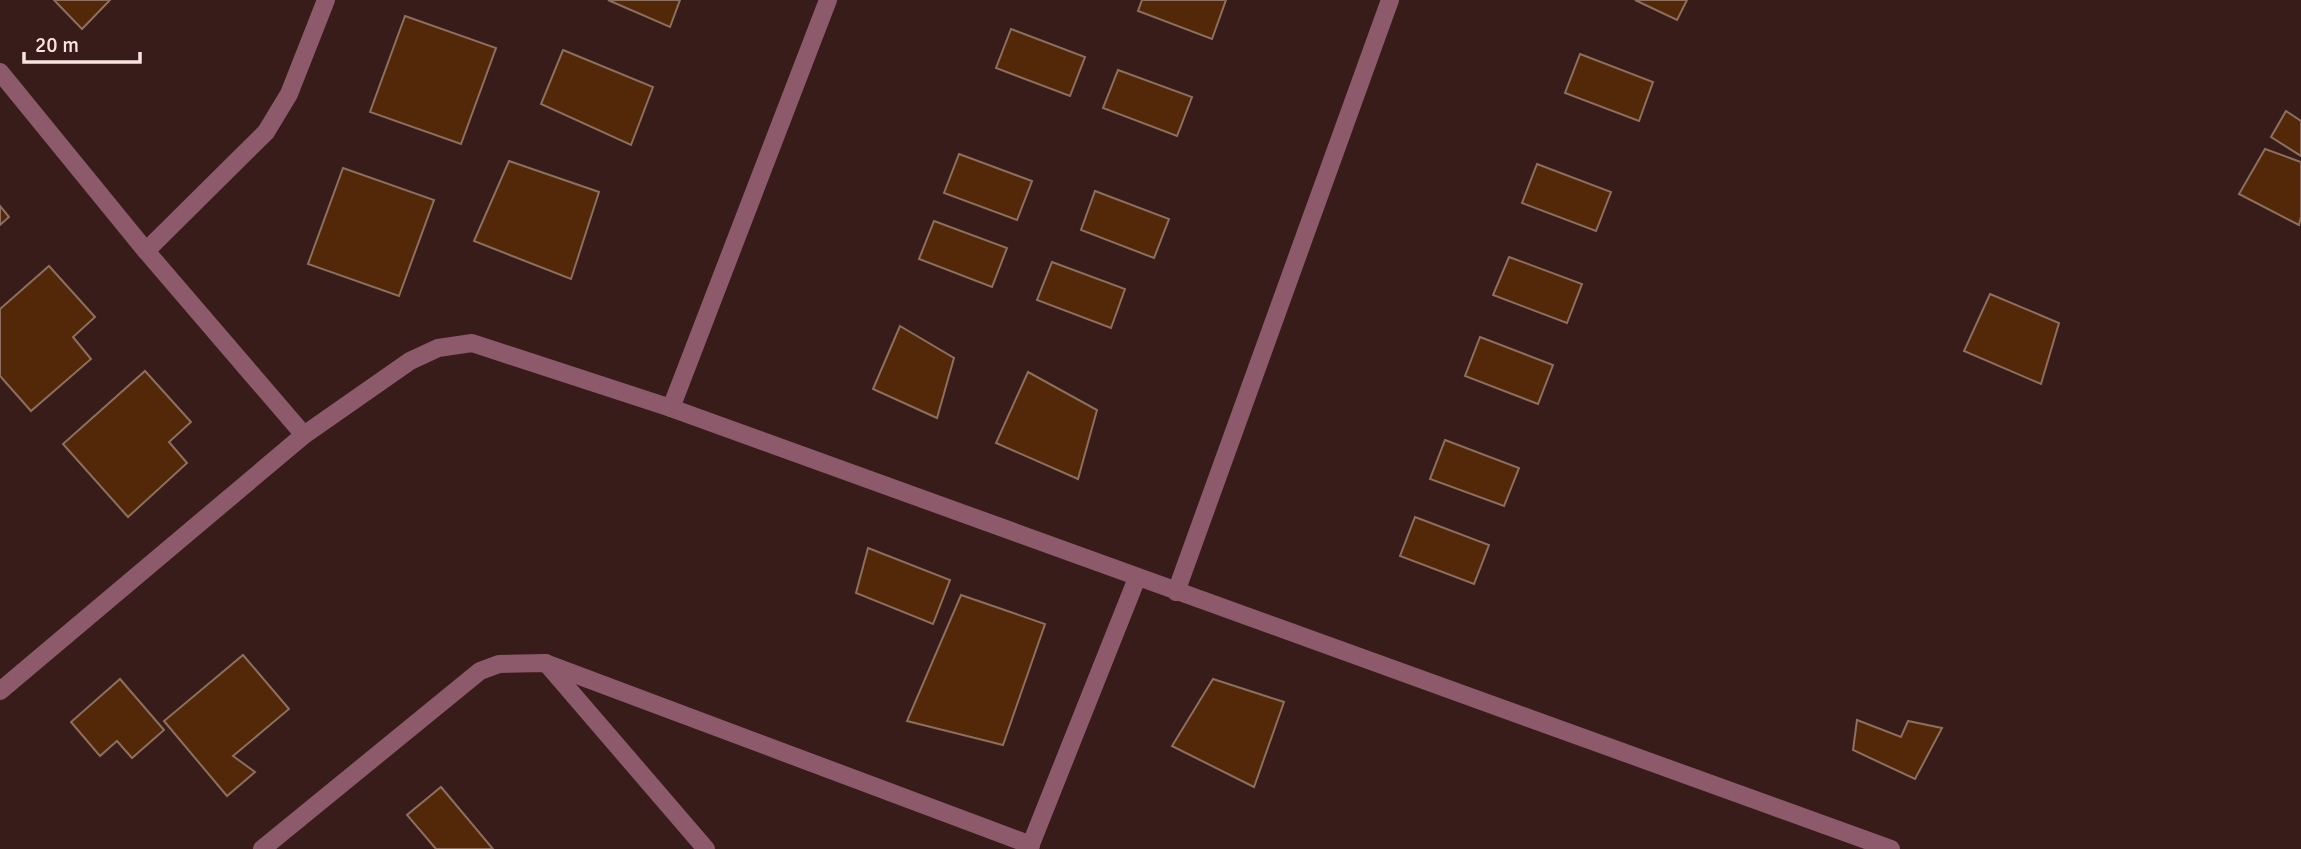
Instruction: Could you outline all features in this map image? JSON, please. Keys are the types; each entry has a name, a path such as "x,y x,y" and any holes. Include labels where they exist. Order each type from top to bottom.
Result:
{"street":[{"path":"146,251 266,132 289,94 326,0"},
{"path":"671,408 828,0"},
{"path":"1177,593 1390,0"},
{"path":"0,72 146,251 304,435"},
{"path":"0,691 304,435 410,361 438,348 472,342 671,408 1854,842 1891,849"},
{"path":"262,849 480,671 499,664 545,663 1030,847 1137,578"},
{"path":"545,663 706,849"}],"building":[{"path":"54,0 110,0 82,29"},
{"path":"608,0 680,0 670,27"},
{"path":"1142,0 1226,0 1212,39 1138,11"},
{"path":"1635,0 1687,0 1677,20"},
{"path":"405,16 496,48 461,144 370,112"},
{"path":"1011,29 1085,57 1070,96 996,68"},
{"path":"563,50 653,87 631,145 541,104"},
{"path":"1580,54 1653,82 1639,121 1565,93"},
{"path":"1118,70 1192,97 1177,136 1103,108"},
{"path":"2286,111 2301,121 2301,156 2271,137"},
{"path":"2265,149 2301,162 2299,225 2239,194"},
{"path":"959,154 1032,181 1017,220 944,193"},
{"path":"509,161 599,192 571,279 474,241"},
{"path":"1537,164 1611,192 1596,231 1522,203"},
{"path":"343,168 434,200 399,296 308,264"},
{"path":"1095,191 1169,219 1154,258 1081,230"},
{"path":"0,206 9,217 0,225"},
{"path":"934,221 1007,248 992,287 919,259"},
{"path":"1509,257 1582,284 1567,323 1493,295"},
{"path":"1052,262 1125,289 1111,328 1037,300"},
{"path":"49,266 95,317 73,337 91,359 31,411 0,376 0,309"},
{"path":"1990,294 2059,323 2041,384 1964,351"},
{"path":"900,326 954,358 937,418 873,389"},
{"path":"1480,337 1553,365 1538,404 1465,376"},
{"path":"145,371 191,422 169,442 187,463 128,517 63,444"},
{"path":"1028,372 1097,410 1078,479 996,443"},
{"path":"1445,440 1519,468 1504,506 1430,479"},
{"path":"1415,517 1489,545 1474,584 1400,556"},
{"path":"868,548 950,580 933,624 856,593"},
{"path":"961,595 1045,624 1003,745 907,721"},
{"path":"243,655 289,709 233,756 255,772 227,796 164,721"},
{"path":"120,679 164,730 132,758 117,741 100,756 71,722"},
{"path":"1213,679 1284,702 1254,787 1172,746"},
{"path":"1857,720 1901,737 1908,721 1942,728 1915,779 1853,750"},
{"path":"441,787 493,849 436,849 407,815"}]}
